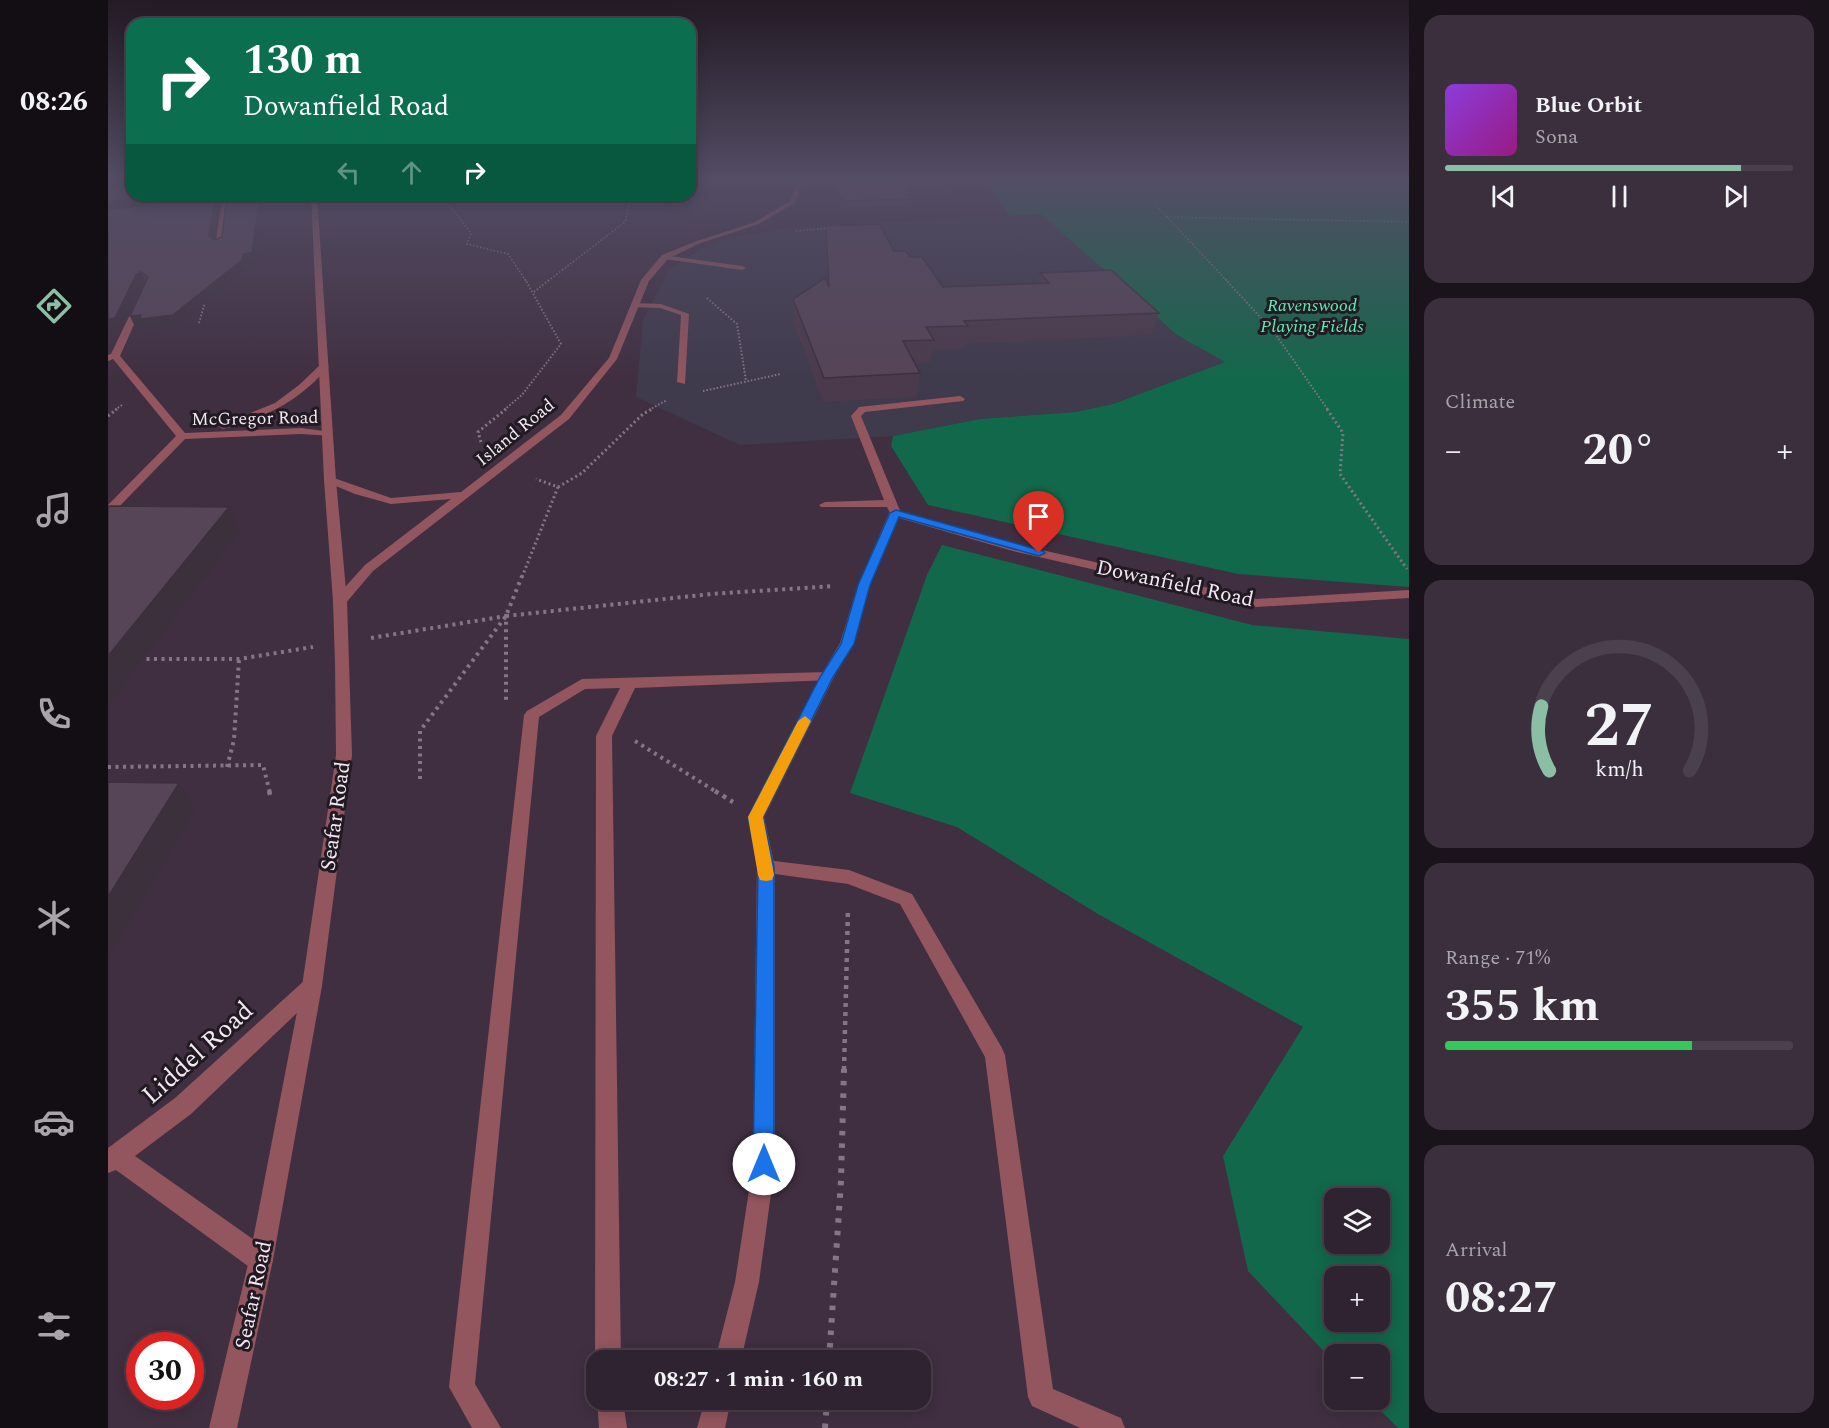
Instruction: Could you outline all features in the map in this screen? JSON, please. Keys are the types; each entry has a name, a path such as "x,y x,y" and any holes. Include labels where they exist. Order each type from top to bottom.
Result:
{"street":[{"name":"Seafar Road","path":"224,1428 261,1260 312,986 344,755 340,601 330,480 317,247"},
{"name":"Island Road","path":"340,601 369,568 565,417 613,359 645,280 665,257 688,247"},
{"path":"665,257 742,268"},
{"name":"McGregor Road","path":"143,295 111,357 182,436"},
{"path":"635,305 662,306 685,314 682,382"},
{"path":"182,436 230,425 265,413 310,382 324,366"},
{"path":"730,1350 747,1282 764,1164 766,867 756,817 827,677 847,644 864,585 893,508 856,416 862,409 960,399"},
{"name":"McGregor Road","path":"108,512 182,436 301,430 328,434"},
{"name":"Island Road","path":"330,480 359,492 391,501 466,494"},
{"name":"Dowanfield Road","path":"825,505 893,508 1017,548 1257,603 1409,594"},
{"path":"488,1428 462,1387 532,715 582,684 827,677"},
{"path":"608,1350 604,736 630,683"},
{"path":"766,867 849,877 906,899 995,1055 1041,1397 1111,1428"},
{"name":"Liddel Road","path":"261,1260 113,1159 183,1106 312,986"},
{"path":"611,1410 613,1428"},
{"path":"711,1428 716,1410"}],"path":[{"path":"478,247 508,254 534,292 561,344 522,395 477,432 481,442"},
{"path":"534,292 593,247"},
{"path":"1195,247 1274,332 1322,400 1343,433 1340,474 1409,571"},
{"path":"199,323 205,300"},
{"path":"693,393 781,374"},
{"path":"420,779 420,731 506,616 558,487 582,473 644,414 664,401 674,398"},
{"path":"536,479 558,487"},
{"path":"367,639 506,616 762,590 864,585"},
{"path":"506,616 506,704 532,715"},
{"path":"130,659 239,659 320,646"},
{"path":"227,767 234,740 239,659"},
{"path":"604,736 640,741 756,817"},
{"path":"108,767 263,765 271,798"},
{"path":"830,1350 841,1182 849,877"},
{"path":"825,1428 826,1410"}],"shaded area":[{"path":"705,247 1078,247 1177,335 1226,362 1113,404 1075,412 980,419 893,436 740,445 636,397 643,321 669,269"}],"green space":[{"name":"Ravenswood Playing Fields","path":"1078,247 1409,247 1409,587 1238,574 928,505 891,446 893,436 980,419 1075,412 1113,404 1225,362 1177,335"},
{"path":"942,545 1252,625 1409,639 1409,1428 1398,1428 1380,1410 1390,1410 1390,1344 1324,1344 1324,1351 1248,1271 1223,1156 1303,1027 1098,914 957,827 850,793 927,575"}],"building":[{"path":"108,247 253,247 252,253 243,254 242,260 173,315 140,319 141,315 130,316 148,277 141,272 136,275 115,318 108,319"},
{"path":"827,247 892,247 894,251 906,251 910,257 922,257 943,287 1049,283 1040,273 1111,270 1159,313 964,321 968,326 926,327 934,340 903,341 920,373 824,378 793,299 825,278 829,287"},
{"path":"108,506 229,507 108,656"},
{"path":"108,782 179,783 108,897"}],"slow traffic":[{"path":"766,875 756,817 805,721"}],"route":[{"path":"764,1164 766,867 756,817 827,677 847,644 864,585 896,513 1039,553"}]}
